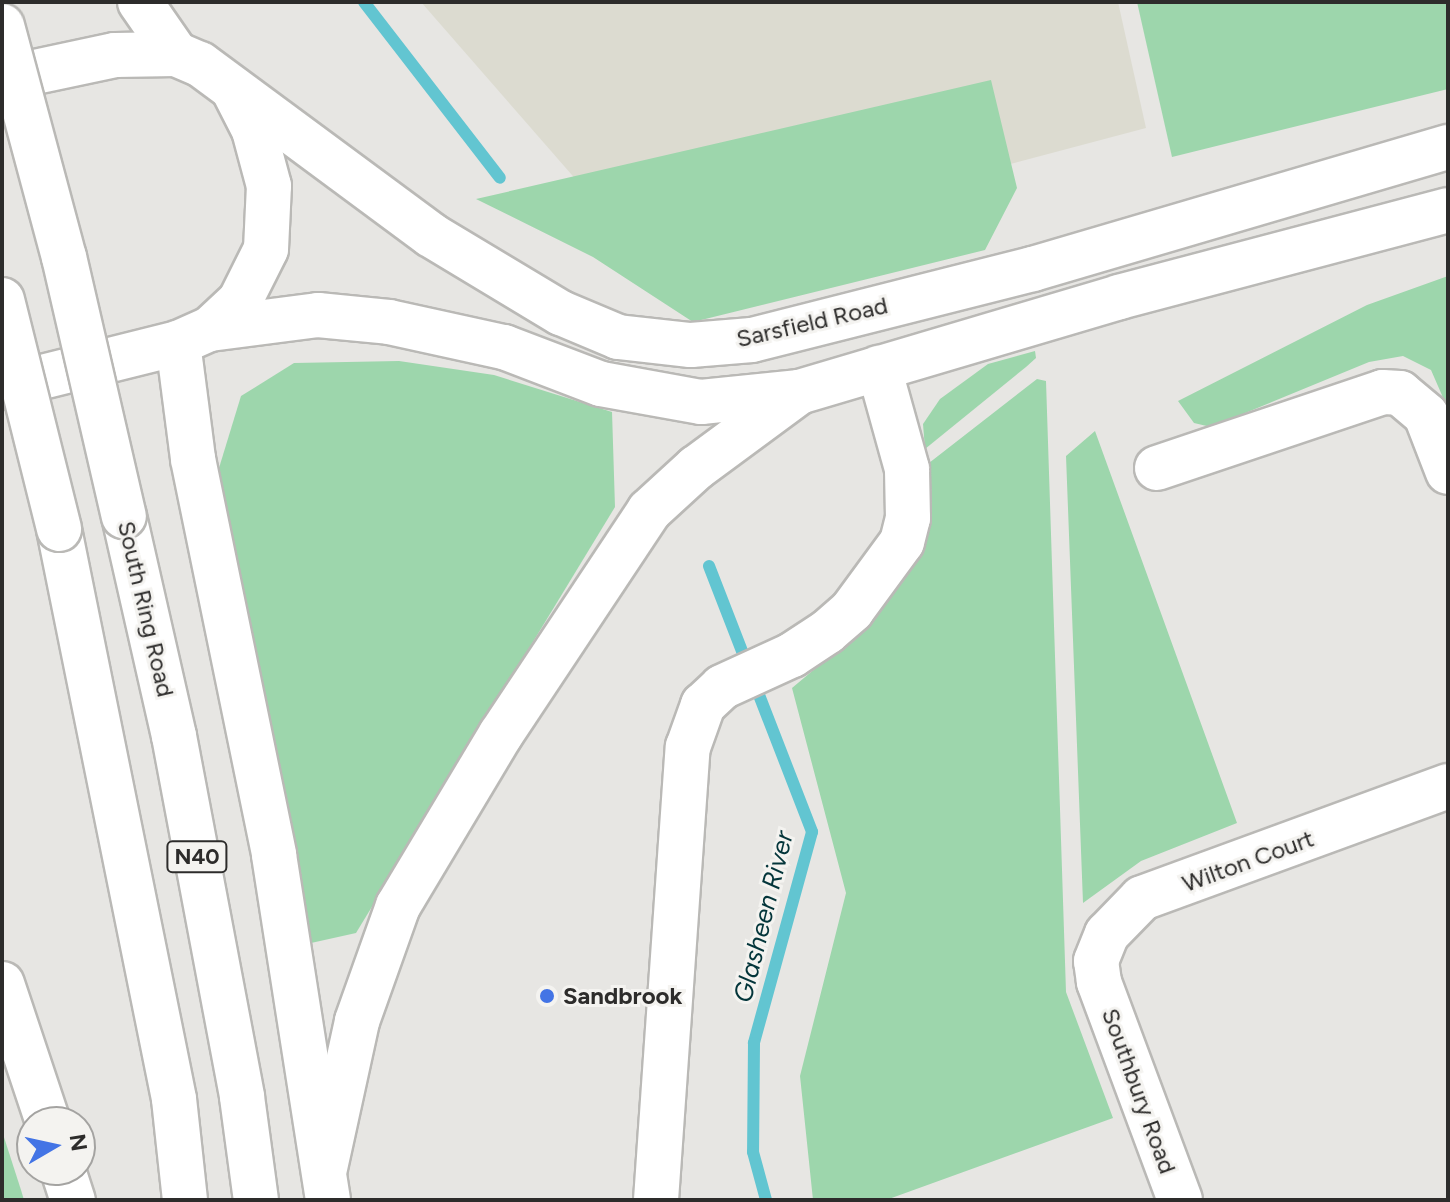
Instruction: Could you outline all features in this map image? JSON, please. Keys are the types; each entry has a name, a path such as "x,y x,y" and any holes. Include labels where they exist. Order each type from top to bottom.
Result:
{"main road":[{"path":"140,2 176,54"},
{"name":"South Ring Road","path":"2,26 64,257 174,736 242,1097 256,1200"},
{"path":"2,79 115,55 176,54"},
{"name":"Sarsfield Road","path":"176,54 231,87 431,235 561,313 618,337 691,345 752,340 1033,269 1448,147"},
{"path":"194,336 240,301 266,249 269,186 254,130 231,87"},
{"path":"2,387 194,336 318,315 389,322 504,347 552,368 648,396 701,402 799,392 1448,210"},
{"name":"N40","path":"2,300 59,529 174,1099 185,1200"},
{"path":"194,336 193,459 274,855 327,1184"},
{"path":"656,1200 688,747 703,705 722,687 792,655 852,610 902,542 908,518 907,469 879,368"},
{"path":"327,1184 357,1021 398,906 501,734 649,511 696,468 799,392"},
{"path":"1157,468 1383,392 1400,393 1426,415 1448,472"},
{"name":"Wilton Court","path":"1099,982 1100,945 1125,910 1142,898 1448,786"},
{"name":"Southbury Road","path":"1099,982 1180,1200"},
{"path":"2,984 43,1106"}],"shaded area":[{"path":"421,2 1118,2 1146,128 712,243 592,198"}],"green space":[{"path":"1137,2 1448,2 1448,89 1172,157"},
{"path":"991,80 1017,188 985,250 693,322 593,257 476,199"},
{"path":"1448,276 1448,409 1431,370 1403,356 1369,362 1211,427 1194,423 1178,401 1367,305"},
{"path":"1035,351 1036,358 1026,367 925,449 923,424 940,399 988,364"},
{"path":"399,361 494,375 612,412 615,507 356,933 311,943 219,468 241,396 294,363"},
{"path":"1037,379 1046,381 1066,992 1113,1118 886,1200 813,1200 800,1076 846,893 792,688 835,652 921,548 931,520 929,463"},
{"path":"1095,431 1237,823 1141,861 1083,903 1066,456"},
{"path":"2,1131 16,1174 16,1186 20,1186 24,1200 2,1200"}],"waterway":[{"name":"Glasheen River","path":"364,2 500,178"},
{"name":"Glasheen River","path":"709,566 812,832 754,1043 753,1152 766,1200"}],"place":[{"name":"Sandbrook","path":"547,996"}]}
